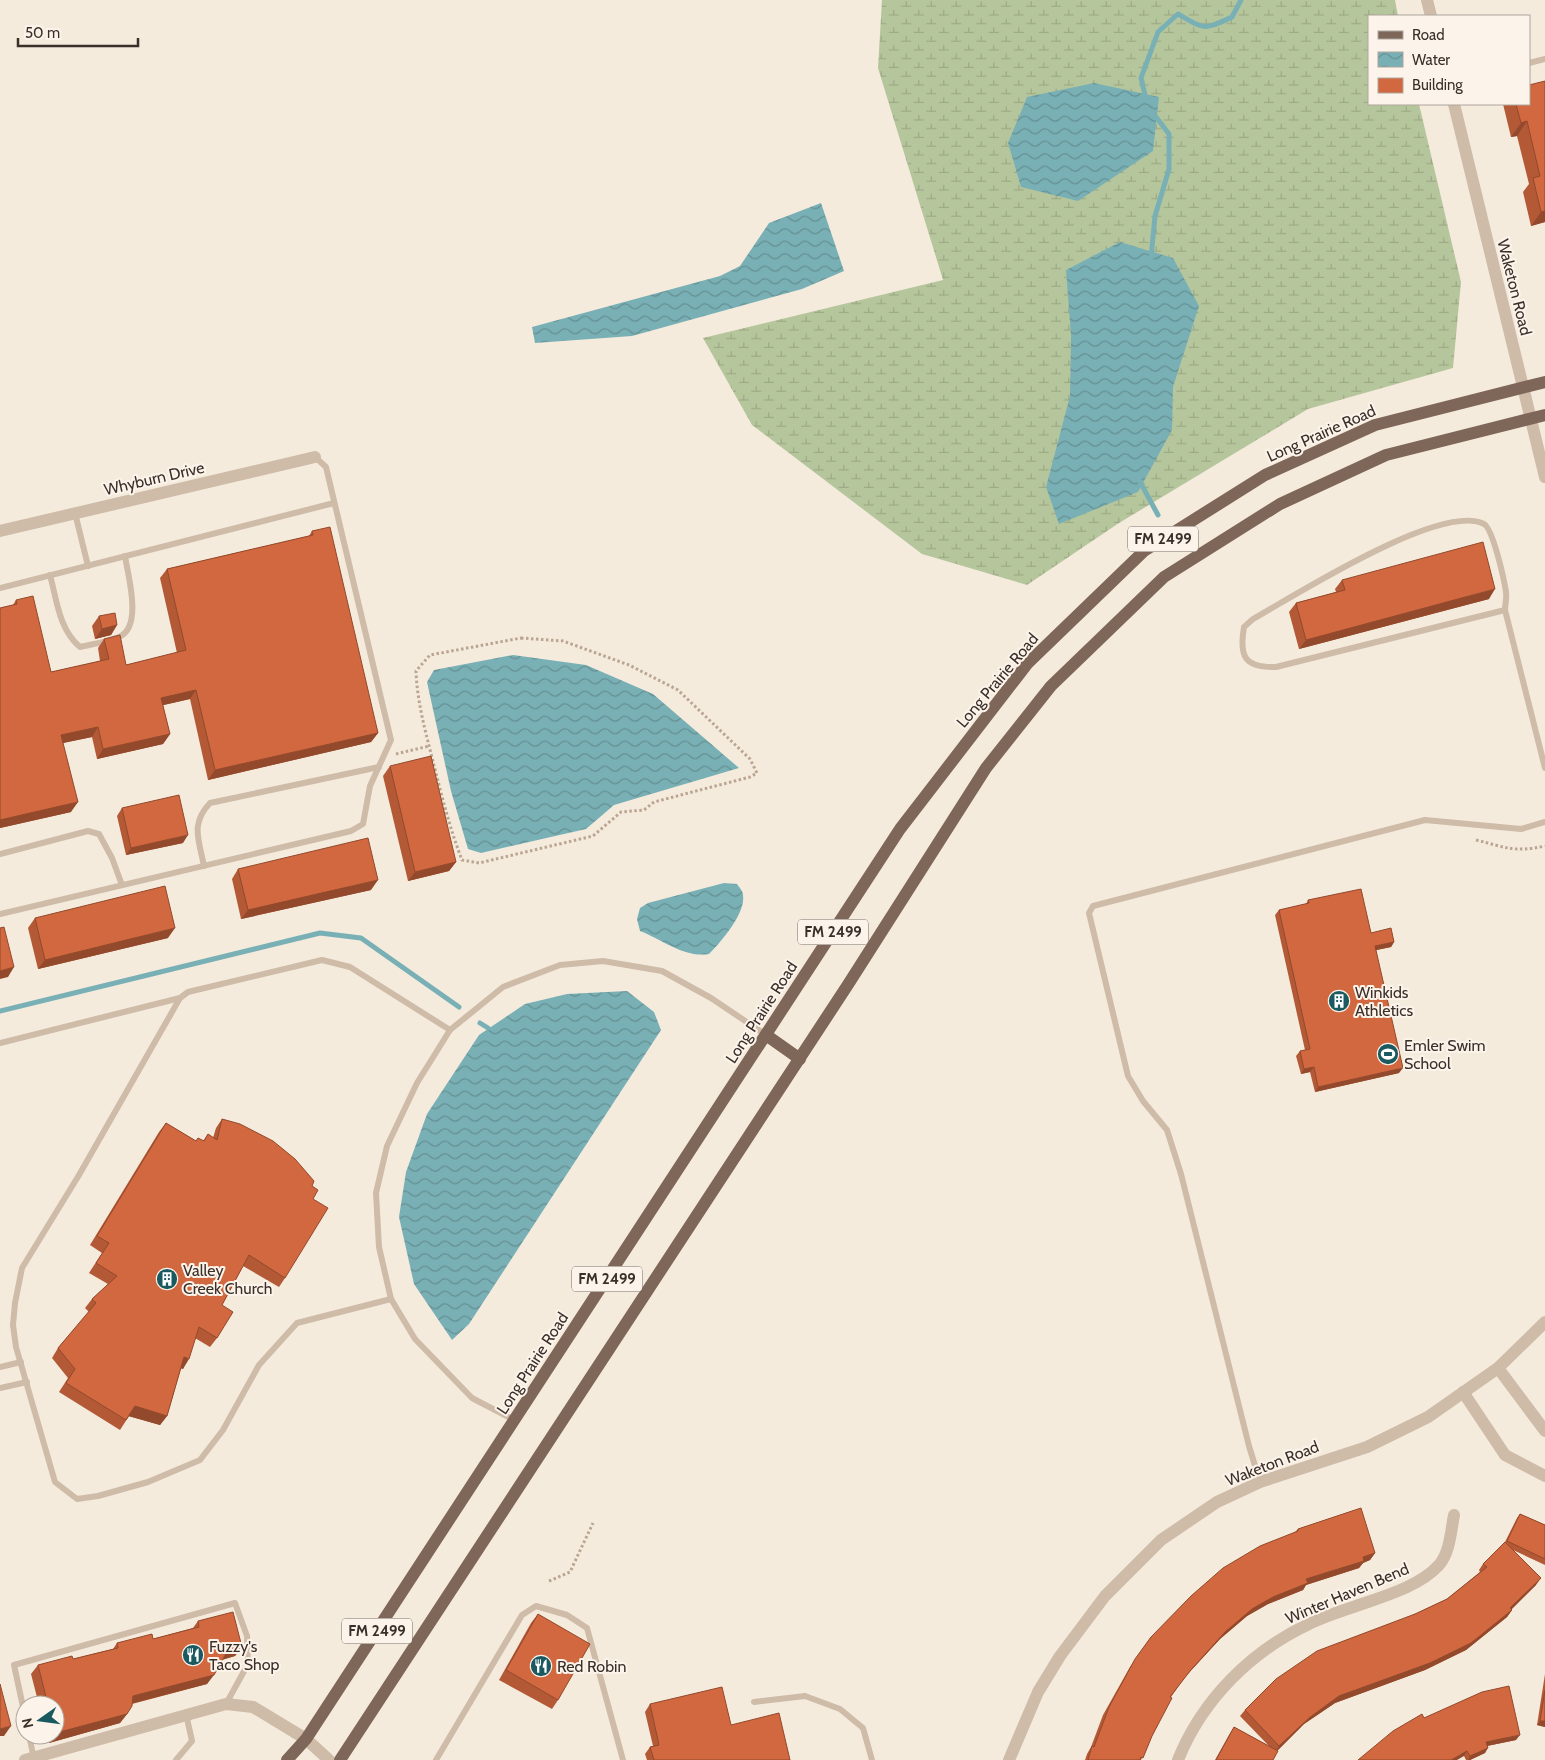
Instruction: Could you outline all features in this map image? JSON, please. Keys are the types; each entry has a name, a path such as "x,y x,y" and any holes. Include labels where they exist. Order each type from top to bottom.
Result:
{"main road":[{"name":"Long Prairie Road","path":"287,1760 306,1739 900,829 1027,664 1144,551 1265,476 1375,425 1545,382"},
{"name":"FM 2499","path":"340,1760 800,1059 986,768 1051,686 1164,577 1280,504 1386,455 1545,415"},
{"path":"766,1035 800,1059"}],"street":[{"path":"1427,0 1431,15"},
{"name":"Waketon Road","path":"1454,105 1545,477"},
{"name":"Whyburn Drive","path":"0,531 315,457"},
{"name":"Waketon Road","path":"1009,1760 1038,1692 1060,1656 1105,1596 1161,1540 1217,1502 1260,1482 1367,1446 1428,1417 1498,1368 1545,1322"},
{"path":"1498,1368 1545,1432"},
{"path":"1463,1392 1505,1455 1545,1476"},
{"name":"Winter Haven Bend","path":"1178,1760 1193,1730 1216,1696 1242,1667 1273,1643 1310,1623 1379,1598 1427,1576 1441,1564 1449,1542 1454,1515"},
{"path":"31,1759 226,1704 253,1707 306,1739 329,1760"}],"lane":[{"path":"1530,63 1545,59"},
{"path":"0,914 351,831 363,824 370,786 391,740 326,467 315,457"},
{"path":"0,588 334,503"},
{"path":"75,513 88,566"},
{"path":"1505,610 1276,667 1259,668 1250,663 1243,652 1244,626 1253,619 1383,546 1442,525 1472,520 1486,525 1492,534 1506,592 1505,610 1545,768"},
{"path":"50,575 64,629 80,647 121,637 130,626 133,615 125,556"},
{"path":"204,866 198,837 198,823 200,814 210,803 379,767"},
{"path":"1260,1482 1249,1446 1181,1174 1167,1130 1142,1101 1128,1076 1089,913 1093,906 1425,820 1520,829 1545,822"},
{"path":"0,854 88,831 99,834 112,858 122,886"},
{"path":"0,1043 180,998 188,992 322,960 350,967 450,1030"},
{"path":"514,1420 472,1398 414,1339 391,1299 378,1247 376,1193 387,1146 417,1083 450,1030 503,988 560,965 603,961 662,971 711,998 766,1035"},
{"path":"180,998 79,1176 22,1268 14,1325 16,1347 55,1482 76,1499 98,1496 148,1482 200,1460 223,1430 259,1365 297,1323 391,1299"},
{"path":"0,1367 21,1362"},
{"path":"0,1388 27,1382"},
{"path":"20,1695 14,1665 235,1603 247,1636 248,1664 226,1704"},
{"path":"436,1760 522,1615 536,1606 567,1616 587,1628 604,1683 623,1760"},
{"path":"754,1702 805,1696 840,1708 863,1728 872,1760"},
{"path":"176,1760 192,1741 186,1714"},
{"path":"30,1745 31,1759"}],"path":[{"path":"521,638 563,641 629,665 678,690 750,759 757,773 750,777 654,802 644,810 621,812 593,836 479,863 462,860 451,832 429,746 417,690 416,671 430,655 521,638"},
{"path":"383,757 429,746"},
{"path":"1476,840 1505,849 1525,850 1545,846"},
{"path":"549,1581 570,1572 593,1523"}],"green space":[{"path":"882,0 1395,0 1398,15 1368,15 1368,105 1419,105 1461,282 1453,368 1308,409 1119,523 1027,585 922,554 752,425 703,338 943,280 878,68"}],"water":[{"path":"1094,83 1159,97 1153,151 1078,201 1021,187 1008,143 1027,97"},
{"path":"821,203 844,271 802,289 632,336 535,343 532,327 720,276 740,266 769,223"},
{"path":"1120,242 1173,258 1199,306 1173,387 1172,430 1138,492 1059,524 1046,487 1070,396 1071,335 1066,270"},
{"path":"513,655 586,665 653,694 739,768 614,805 586,829 481,853 468,849 451,791 427,682 434,670"},
{"path":"724,883 737,884 743,895 743,902 732,927 709,954 700,955 682,951 640,931 637,919 640,908 648,903"},
{"path":"627,991 654,1012 661,1030 469,1324 452,1340 414,1284 399,1217 406,1172 427,1114 479,1035 525,1004 567,994"}],"building":[{"path":"1545,81 1545,211 1541,212 1533,178 1540,176 1527,121 1521,123 1516,105 1530,105 1530,85"},
{"path":"330,527 378,733 215,770 196,690 161,698 170,734 103,749 98,727 61,735 78,802 0,820 0,608 17,604 16,600 33,596 51,672 109,659 104,639 120,635 126,665 186,650 167,569 313,535 312,531"},
{"path":"1483,542 1495,589 1306,640 1296,603 1345,590 1342,580"},
{"path":"115,613 117,625 102,629 99,616"},
{"path":"431,756 456,862 415,872 390,766"},
{"path":"179,795 188,835 131,848 122,808"},
{"path":"368,838 378,880 248,910 238,869"},
{"path":"165,886 175,928 45,960 35,918"},
{"name":"Winkids Athletics","path":"1361,889 1371,933 1391,928 1394,942 1375,946 1403,1068 1318,1087 1314,1067 1304,1069 1300,1051 1310,1049 1279,910 1309,903 1308,900"},
{"path":"4,927 14,967 0,971 0,928"},
{"name":"Valley Creek Church","path":"222,1119 240,1124 273,1141 295,1159 314,1181 312,1186 318,1190 313,1199 328,1208 285,1278 249,1255 222,1305 233,1312 217,1338 199,1327 189,1359 184,1357 167,1416 135,1406 126,1420 66,1383 75,1369 58,1348 96,1303 92,1299 117,1276 96,1263 109,1243 97,1236 166,1123 196,1141 198,1138 204,1141 208,1134 217,1140"},
{"path":"1361,1508 1375,1553 1363,1557 1364,1561 1306,1579 1308,1583 1273,1597 1252,1609 1225,1632 1190,1671 1170,1697 1172,1698 1143,1758 1141,1757 1140,1760 1088,1760 1109,1707 1135,1659 1151,1637 1191,1596 1223,1568 1260,1546 1298,1531 1298,1529"},
{"path":"1520,1514 1545,1525 1545,1559 1507,1541"},
{"path":"1505,1542 1541,1578 1510,1608 1512,1610 1471,1643 1430,1663 1339,1696 1309,1718 1279,1746 1245,1710 1276,1679 1317,1651 1415,1614 1447,1599 1487,1567 1483,1564"},
{"path":"233,1612 242,1647 228,1650 214,1675 133,1696 132,1706 127,1714 65,1731 65,1695 46,1695 38,1665 72,1656 73,1659 118,1648 117,1643 152,1634 153,1639 199,1627 198,1621"},
{"name":"Red Robin","path":"538,1614 590,1644 558,1700 506,1670"},
{"path":"0,1684 11,1726 0,1729"},
{"path":"1509,1686 1520,1735 1486,1742 1488,1748 1470,1756 1467,1751 1451,1760 1358,1760 1393,1731 1422,1714 1424,1718 1482,1692"},
{"path":"722,1687 731,1725 779,1713 790,1760 654,1760 650,1747 659,1745 650,1704"},
{"path":"1545,1690 1545,1721 1540,1721"},
{"path":"1234,1727 1278,1751 1273,1760 1216,1760"}],"waterway":[{"path":"1146,99 1141,78 1158,32 1178,14 1200,25 1210,26 1216,24 1232,17 1241,0"},
{"path":"1151,258 1155,216 1169,169 1169,134 1153,113"},
{"path":"1139,480 1158,515"},
{"path":"0,1011 320,933 361,938 459,1007"},
{"path":"480,1023 488,1028"}],"place":[{"name":"Winkids Athletics","path":"1339,1001"},
{"name":"Emler Swim School","path":"1388,1054"},
{"name":"Valley Creek Church","path":"167,1279"},
{"name":"Fuzzy's Taco Shop","path":"193,1655"},
{"name":"Red Robin","path":"541,1666"}]}
